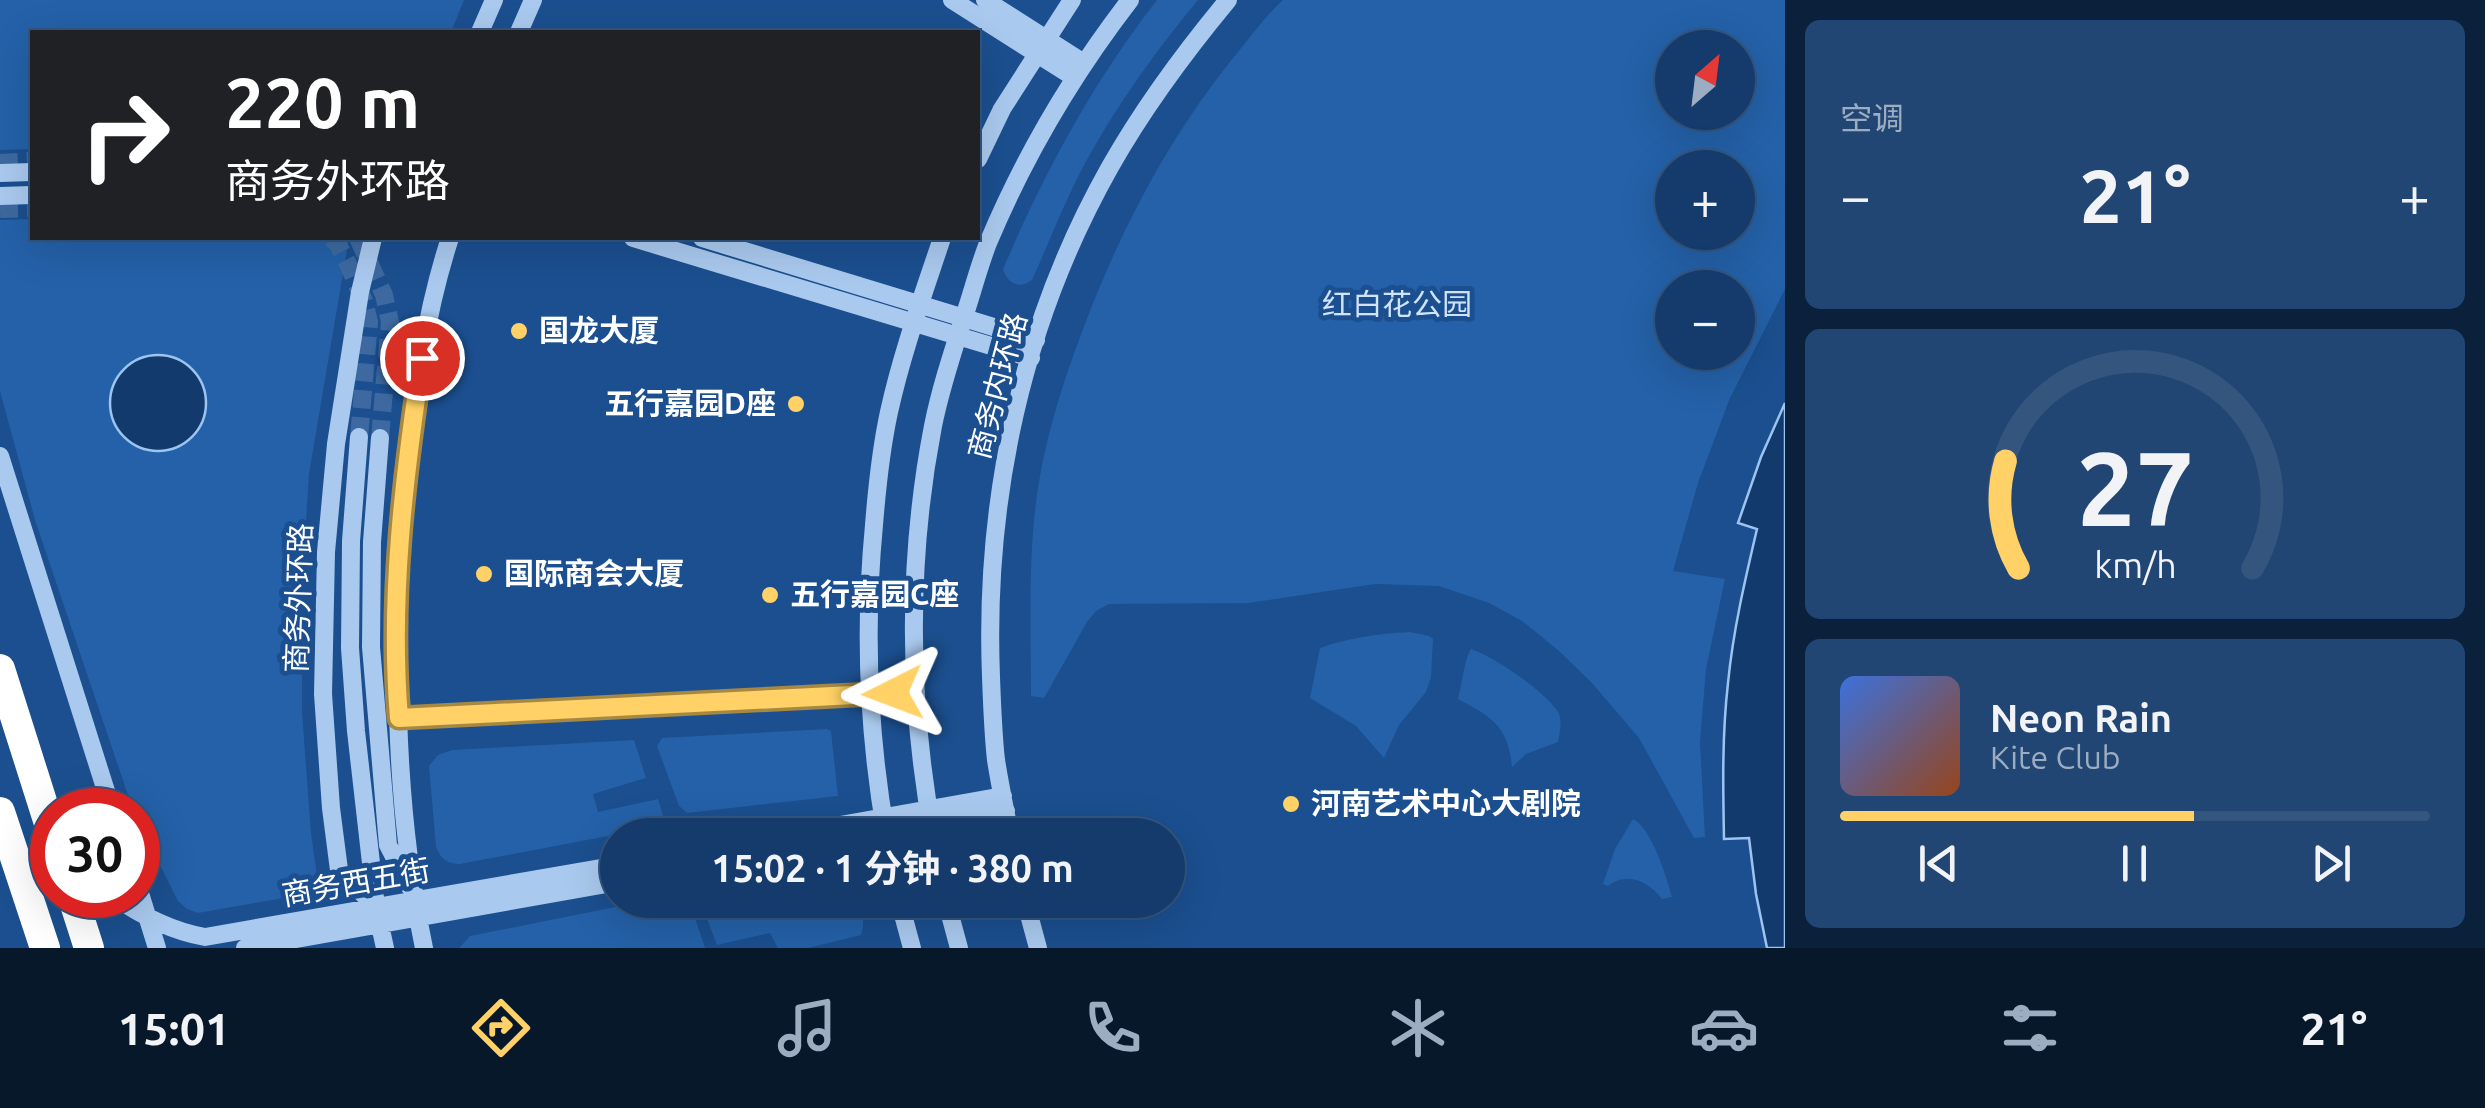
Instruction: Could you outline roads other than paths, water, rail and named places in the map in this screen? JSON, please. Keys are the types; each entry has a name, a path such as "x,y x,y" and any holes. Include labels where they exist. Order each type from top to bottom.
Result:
{"highway":[{"path":"0,669 38,788"},
{"path":"0,812 45,948"},
{"path":"79,918 89,948"}],"street":[{"path":"481,30 494,0"},
{"path":"519,30 533,0"},
{"path":"952,0 1080,71"},
{"path":"984,0 1041,46"},
{"path":"980,155 1002,109 1072,0"},
{"name":"商务内环路","path":"930,818 921,769 914,598 933,423 988,245 1004,210 1042,132 1130,0"},
{"name":"商务内环路","path":"1007,818 996,760 991,671 992,565 1008,439 1058,273 1109,168 1167,76 1228,0"},
{"path":"0,173 30,172"},
{"path":"0,196 30,195"},
{"name":"商务外环路","path":"373,240 356,310 336,444 326,552 324,694 330,808 339,870 378,915"},
{"path":"424,948 404,802 397,606 410,449 432,310 450,240"},
{"path":"640,240 1034,349"},
{"path":"708,240 917,314"},
{"path":"881,818 870,694 869,596 880,471 888,414 941,240"},
{"path":"359,437 351,541 350,648 356,731 385,948"},
{"path":"380,438 372,542 371,648 376,730 388,845 417,908"},
{"path":"0,456 105,788"},
{"path":"399,718 916,692"},
{"path":"950,818 1004,804"},
{"name":"商务西五街","path":"149,918 205,937 378,915 600,869"},
{"name":"商务西五街","path":"417,908 600,884"},
{"name":"商务西五街","path":"244,948 378,915"},
{"path":"147,918 158,948"},
{"path":"904,918 912,948"},
{"path":"949,918 954,947"},
{"path":"1030,918 1038,948"}],"tunnel":[{"path":"0,163 30,161"},
{"path":"0,209 30,208"},
{"path":"333,240 349,266 369,322 359,437"},
{"path":"359,240 384,295 390,322 380,438"}],"place":[{"name":"国龙大厦","path":"519,331"},
{"name":"五行嘉园D座","path":"796,404"},
{"name":"国际商会大厦","path":"484,574"},
{"name":"五行嘉园C座","path":"770,595"},
{"name":"河南艺术中心大剧院","path":"1291,804"}],"park label":[{"name":"红白花公园","path":"1397,305"}]}
